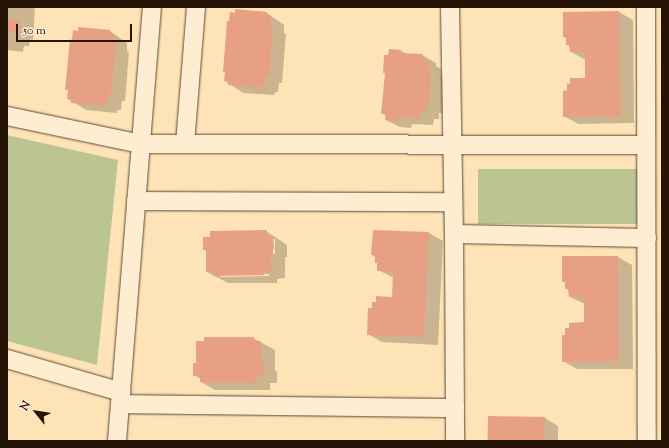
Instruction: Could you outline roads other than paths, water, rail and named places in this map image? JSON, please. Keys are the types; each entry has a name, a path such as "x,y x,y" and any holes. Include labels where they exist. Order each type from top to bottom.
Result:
{"street":[{"path":"117,441 152,7"},
{"path":"185,144 196,7"},
{"path":"450,7 452,202 454,234 455,441"},
{"path":"646,7 647,238 654,275 647,441"},
{"path":"7,116 141,144 452,146 646,145"},
{"path":"136,201 452,202"},
{"path":"454,234 647,238"},
{"path":"7,359 120,398 455,408"}]}
